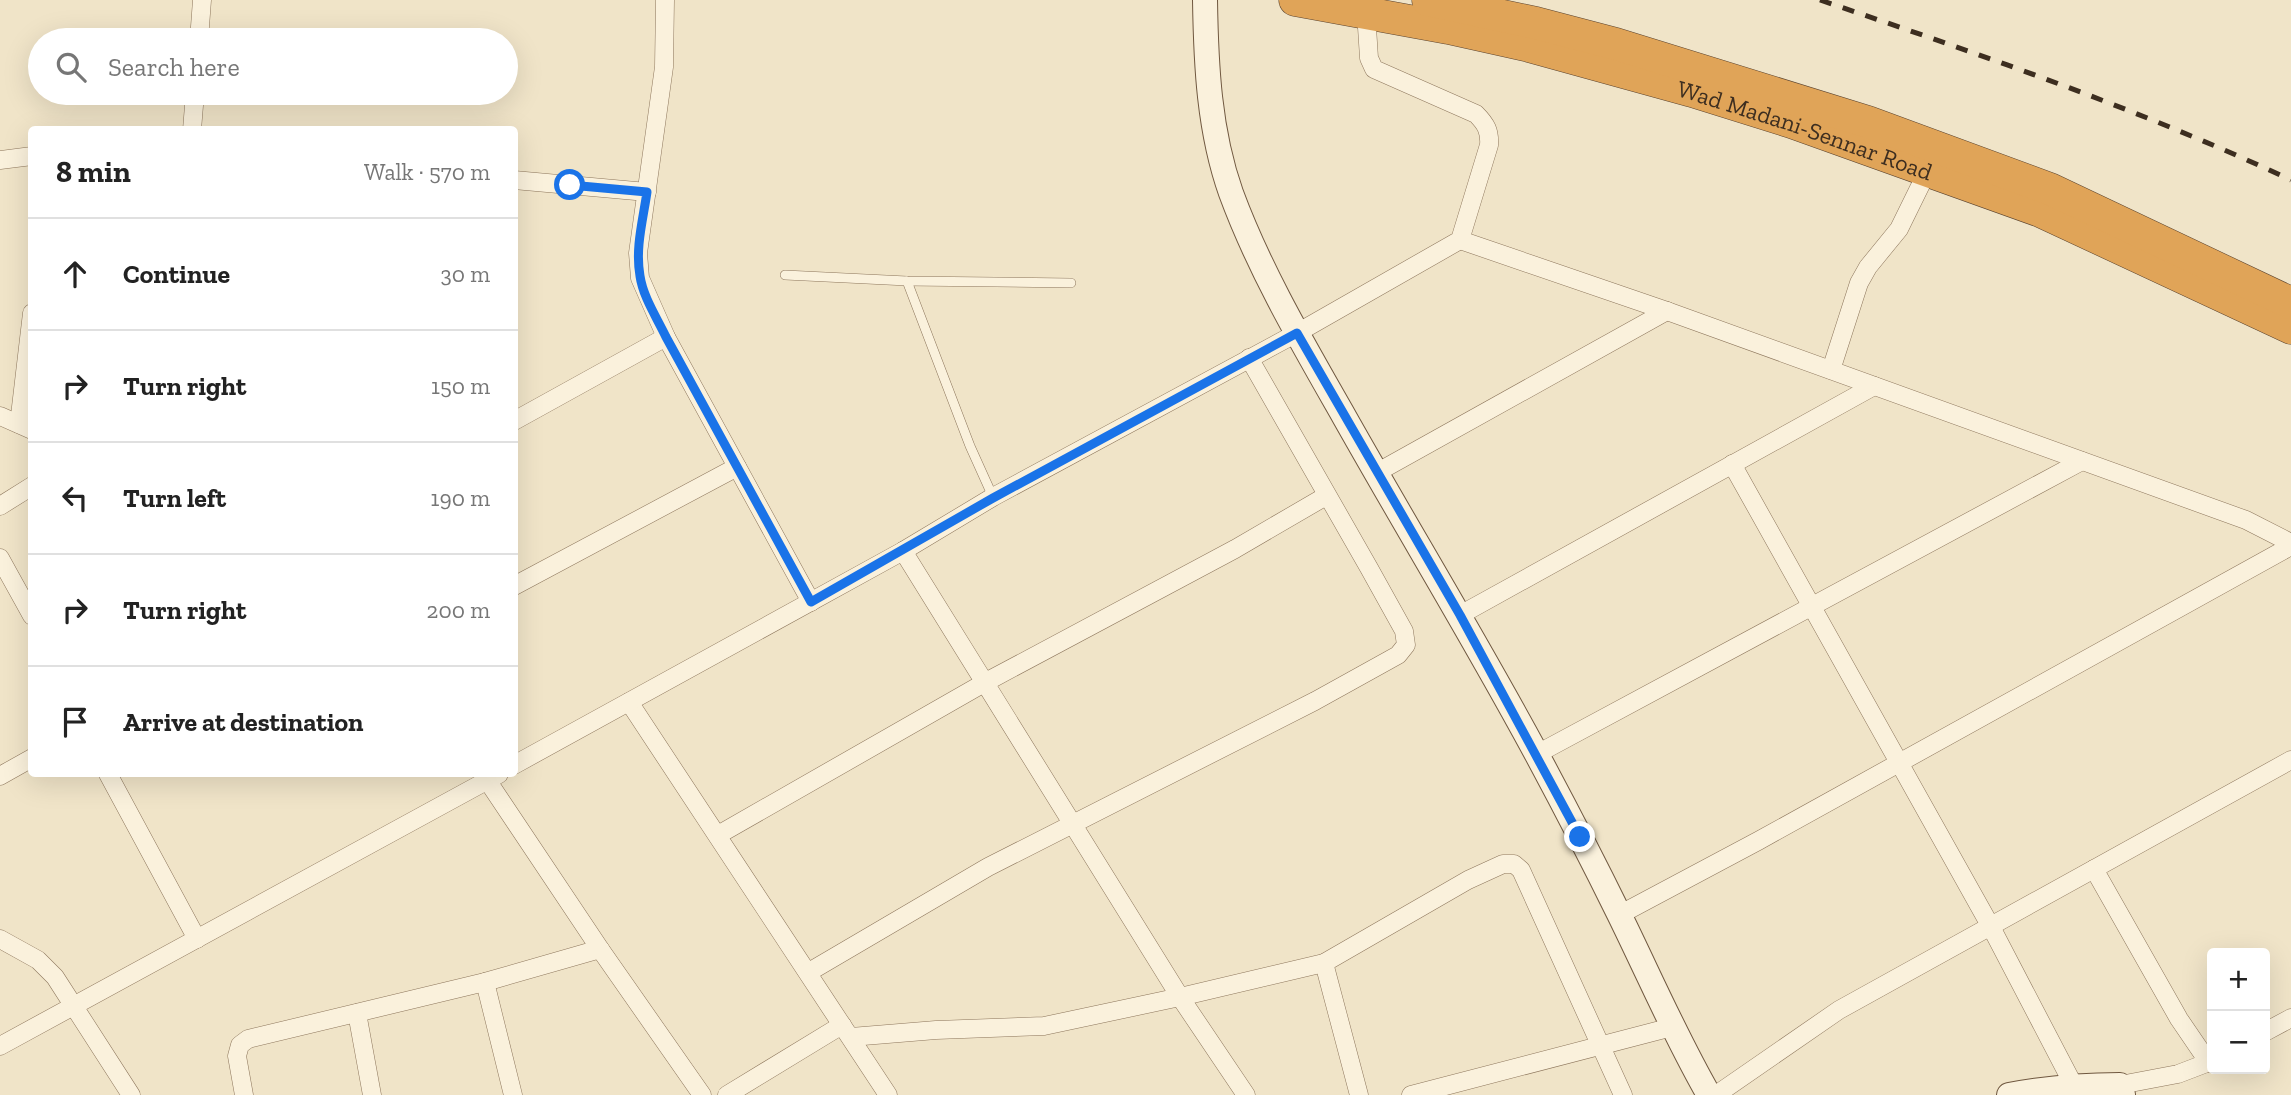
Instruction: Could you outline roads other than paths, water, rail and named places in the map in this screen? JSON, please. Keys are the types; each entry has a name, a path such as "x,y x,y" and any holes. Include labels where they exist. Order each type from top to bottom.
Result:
{"highway":[{"name":"Wad Madani-Sennar Road","path":"1295,0 1529,46 1613,68 1791,122 2040,211 2291,328"},
{"name":"Wad Madani-Sennar Road","path":"1427,0 1536,23 1616,44 1868,122 2050,189 2291,303"}],"street":[{"path":"200,28 202,0"},
{"path":"665,0 664,67 638,253 640,278 666,337 811,602"},
{"path":"1205,0 1208,87 1216,137 1231,192 1257,253 1297,333 1537,754 1619,915 1672,1027 1709,1095"},
{"path":"518,763 903,551 993,498 1297,333 1460,240 1490,134 1485,123 1476,114 1374,69 1369,58 1366,12"},
{"path":"192,126 194,105"},
{"path":"0,160 28,156"},
{"path":"1831,370 1859,283 1868,267 1899,229 1928,170"},
{"path":"518,180 647,192"},
{"path":"1460,240 1667,311 2246,520 2291,545"},
{"path":"1376,473 1667,311"},
{"path":"518,419 666,337"},
{"path":"808,972 988,867 1314,701 1398,655 1406,645 1404,631 1249,358"},
{"path":"0,416 25,427 28,378"},
{"path":"1460,615 1874,386"},
{"path":"1537,754 2082,461"},
{"path":"1732,464 1992,927 2074,1086"},
{"path":"518,584 737,467"},
{"path":"0,506 28,488"},
{"path":"718,835 984,683 1235,549 1326,496"},
{"path":"1619,915 2291,545"},
{"path":"903,551 1180,997 1245,1095"},
{"path":"0,558 28,609"},
{"path":"629,702 888,1095"},
{"path":"0,776 28,760"},
{"path":"1716,1095 1839,1010 2291,760"},
{"path":"110,777 197,939"},
{"path":"0,1046 488,777"},
{"path":"491,777 600,949 702,1095"},
{"path":"727,1095 847,1031 1044,1026 1324,962 1468,880 1503,864 1514,864 1521,870 1623,1095"},
{"path":"2094,869 2143,957 2207,1057"},
{"path":"0,939 38,960 55,977 131,1095"},
{"path":"244,1095 237,1056 240,1045 248,1039 485,982 600,949"},
{"path":"1324,962 1359,1095"},
{"path":"485,982 513,1095"},
{"path":"357,1013 372,1095"},
{"path":"2270,1029 2291,1017"},
{"path":"1411,1095 1672,1027"},
{"path":"2009,1095 2074,1086 2122,1090 2207,1063"}],"lane":[{"path":"785,275 907,281 1071,283"},
{"path":"907,281 993,498"}],"railway":[{"path":"1820,0 2117,106 2291,180"}]}
